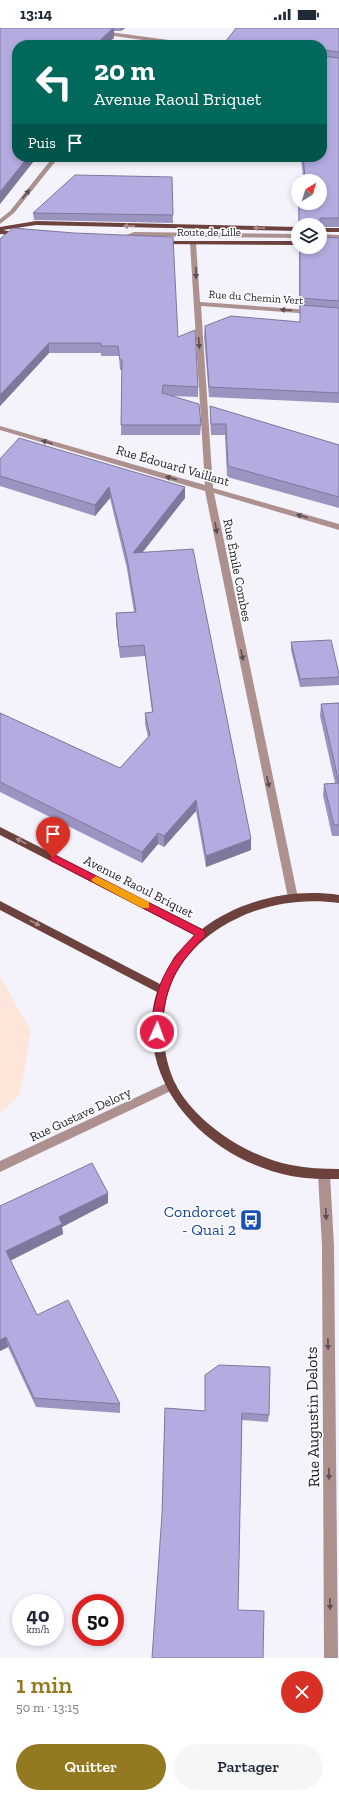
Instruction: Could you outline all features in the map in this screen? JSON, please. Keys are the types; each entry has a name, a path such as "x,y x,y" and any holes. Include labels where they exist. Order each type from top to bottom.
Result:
{"main road":[{"name":"Route de Lille","path":"0,231 36,224 291,229"},
{"path":"327,230 339,230"},
{"name":"Route de Lille","path":"0,231 27,236"},
{"path":"111,241 134,242"},
{"name":"Route de Lille","path":"149,242 291,243"},
{"path":"327,243 339,244"},
{"name":"Avenue Raoul Briquet","path":"0,831 202,934"},
{"path":"339,899 293,898 260,904 229,916 202,934 180,956 171,969 162,990 156,1022 160,1054 171,1086 196,1120 232,1148 276,1167 324,1175 339,1174"},
{"path":"0,905 162,990"}],"street":[{"path":"95,32 134,34 153,40"},
{"path":"0,222 12,212 52,162"},
{"path":"111,241 134,234 291,236"},
{"path":"327,236 339,237"},
{"name":"Rue Émile Combes","path":"193,243 209,489 293,898"},
{"name":"Rue du Chemin Vert","path":"196,304 339,314"},
{"name":"Rue Édouard Vaillant","path":"0,428 339,527"},
{"name":"Rue Gustave Delory","path":"0,1167 171,1086"},
{"name":"Rue Augustin Delots","path":"324,1175 328,1246 331,1658"}],"shaded area":[{"path":"0,977 31,1031 20,1095 0,1113"}],"building":[{"path":"0,28 113,28 100,40 12,40 12,162 24,162 0,192"},
{"path":"236,28 339,28 339,52 327,50 327,40 227,40"},
{"path":"327,57 339,58 339,218 299,218 299,210 327,210 327,174 305,174 304,162 327,162"},
{"path":"75,175 172,177 173,215 33,213"},
{"path":"13,228 74,233 173,237 178,337 195,330 198,387 163,385 162,393 199,404 201,425 121,425 122,360 120,360 118,346 101,346 101,343 49,343 0,395 0,239"},
{"path":"327,237 339,238 339,301 300,298 300,254 327,254"},
{"path":"300,305 339,308 339,393 209,387 205,326 231,316 300,322"},
{"path":"210,406 339,445 339,497 228,466 226,424 211,424"},
{"path":"19,438 185,487 133,553 193,549 251,839 206,856 196,800 164,836 158,833 142,852 0,782 0,713 120,768 150,735 145,713 153,712 144,645 119,647 116,613 136,612 127,558 109,487 95,505 0,476 0,459"},
{"path":"331,640 339,677 300,679 291,642"},
{"path":"339,703 339,783 321,704"},
{"path":"339,783 339,825 334,825 324,784"},
{"path":"92,1163 108,1193 59,1217 62,1224 6,1251 37,1315 68,1300 120,1404 34,1398 6,1337 0,1340 0,1206"},
{"path":"219,1365 270,1367 269,1415 242,1413 238,1610 264,1611 263,1658 152,1658 162,1514 165,1408 205,1411 205,1375"}],"slow traffic":[{"path":"96,880 146,905"}],"place":[{"name":"Condorcet - Quai 2","path":"251,1220"}],"route":[{"path":"53,858 202,934 180,956 171,969 162,990 156,1022 157,1032"}]}
